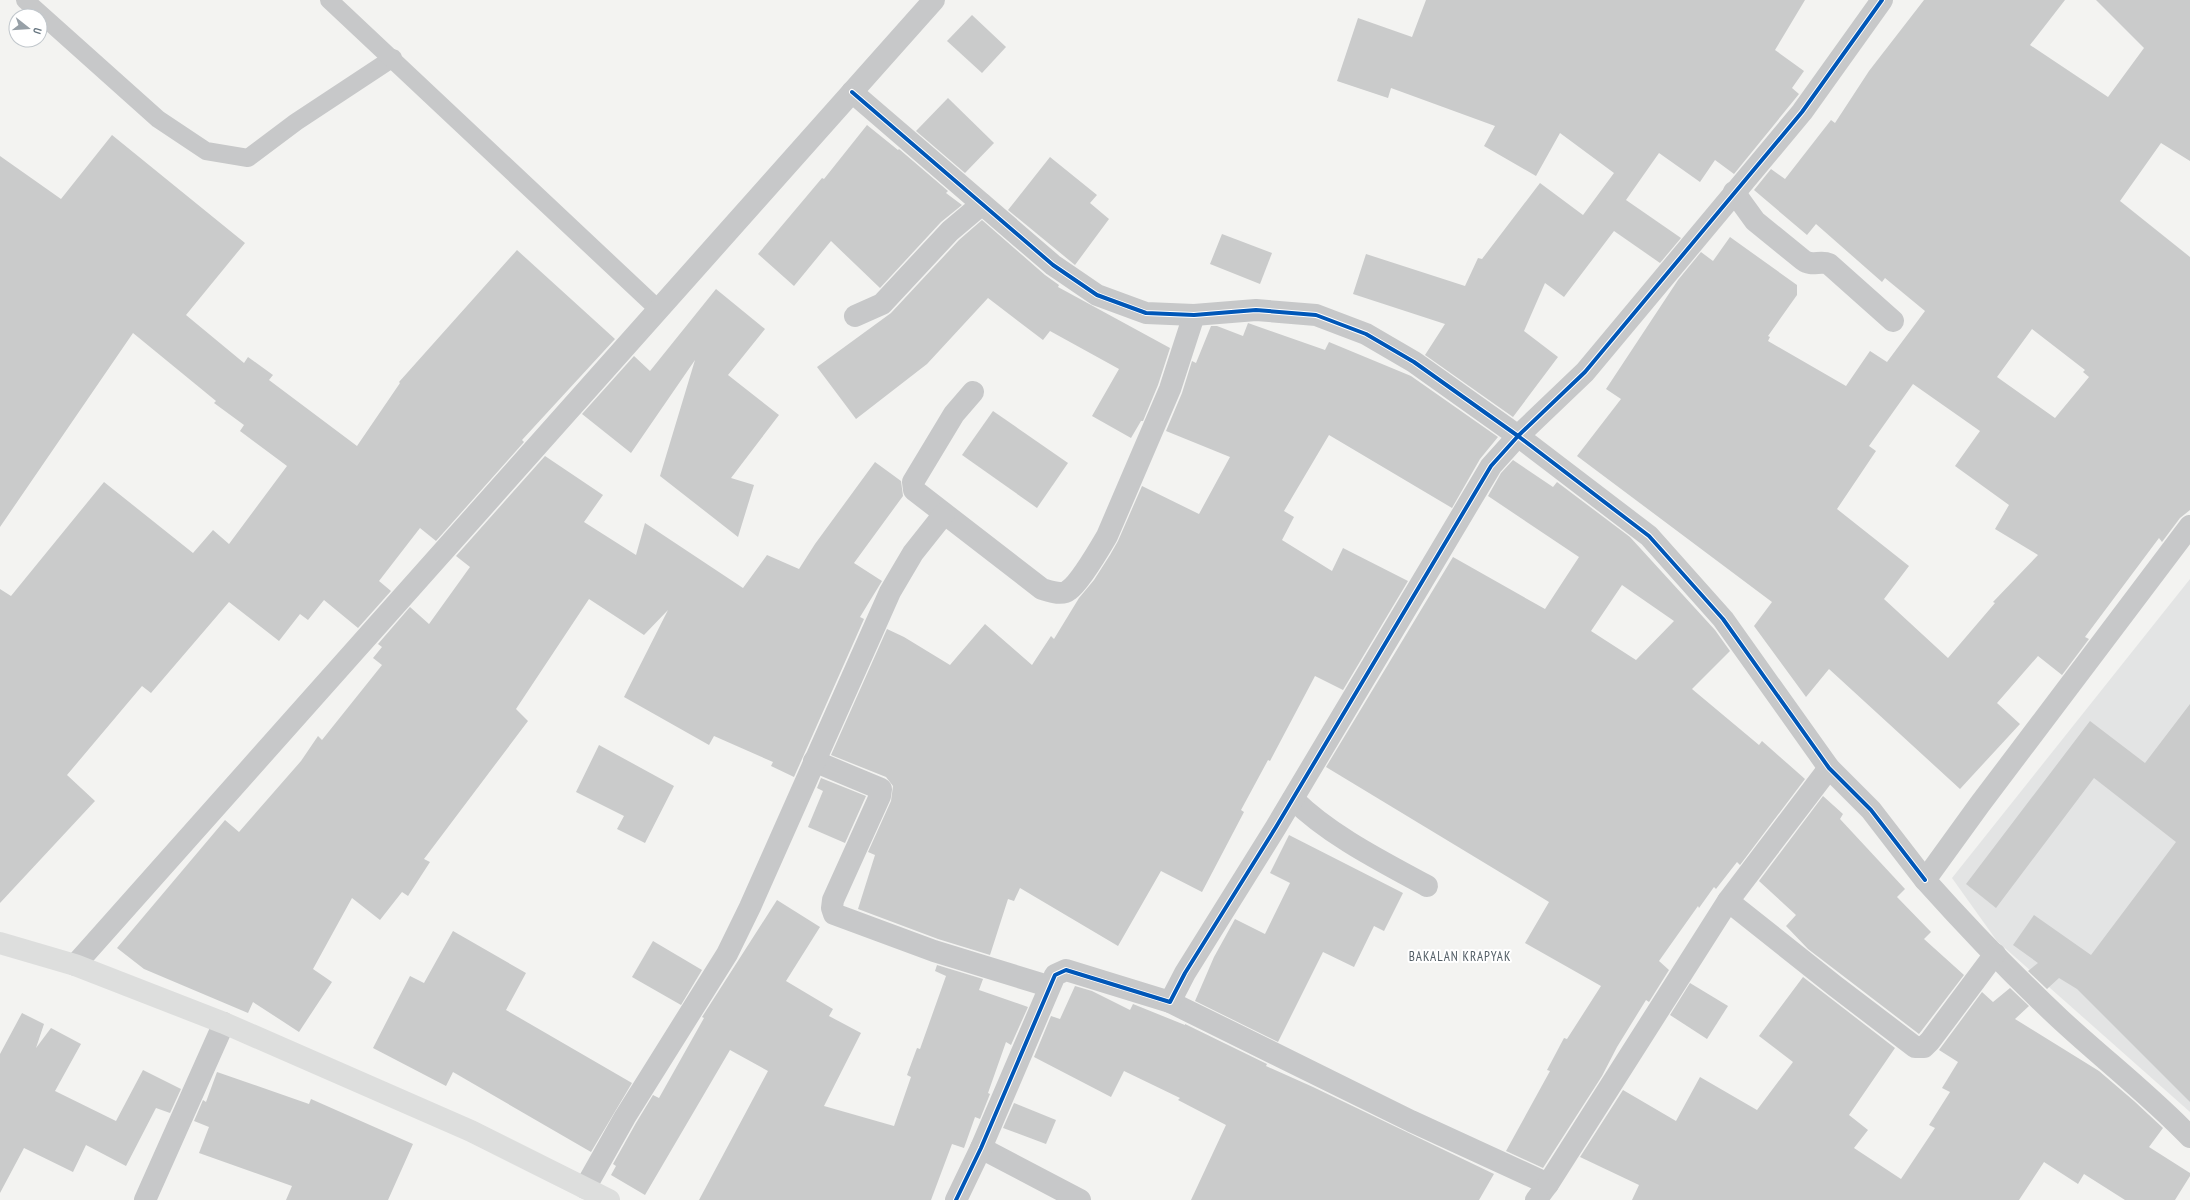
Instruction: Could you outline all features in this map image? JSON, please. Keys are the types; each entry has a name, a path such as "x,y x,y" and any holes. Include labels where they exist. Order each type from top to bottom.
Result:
{"main road":[{"path":"0,943 75,965 224,1023 471,1131 609,1200"}],"street":[{"path":"75,965 934,0"},
{"path":"1170,1002 1185,972 1293,799 1491,466 1518,436 1585,372 1802,112 1878,1"},
{"path":"852,92 1053,265 1097,295 1146,313 1194,315 1256,310 1287,311 1316,315 1366,334 1414,362 1518,436 1649,536 1723,619 1829,768 1871,810 1955,914 2060,1019 2168,1115 2190,1137"},
{"path":"1734,192 1755,221 1805,262 1815,264 1824,262 1829,264 1893,321"},
{"path":"855,316 882,304 950,231 982,204"},
{"path":"973,392 954,414 913,482 914,490 1042,589 1060,593 1069,591 1098,552 1107,536 1170,389 1194,315"},
{"path":"585,1188 625,1117 727,954 750,907 890,592 913,553 944,514"},
{"path":"1926,880 1984,798 2190,526"},
{"path":"814,761 881,789 880,796 833,900 832,908 834,914 934,951 1048,986"},
{"path":"956,1200 981,1148 1048,986 1054,974 1066,970 1170,1002 1411,1121 1542,1192 1728,901 1829,768"},
{"path":"1293,799 1309,815 1330,830 1427,886"},
{"path":"1728,901 1834,986 1915,1047 1924,1047 1930,1041 1995,954"},
{"path":"145,1200 224,1023"},
{"path":"981,1148 1080,1200"}],"lane":[{"path":"25,0 158,119 206,151 248,158 296,122 393,58"},
{"path":"329,0 393,58 658,309"}],"shaded area":[{"path":"2190,579 2190,1112 1997,941 1952,878"}],"building":[{"path":"1426,0 1805,0 1775,50 1804,71 1792,88 1799,94 1734,174 1715,160 1700,182 1659,153 1626,200 1681,238 1660,263 1614,231 1564,297 1545,283 1524,331 1558,357 1513,417 1425,355 1445,324 1353,294 1366,254 1465,286 1478,258 1482,259 1540,183 1583,215 1614,173 1560,133 1536,176 1484,146 1495,126 1391,88 1388,98 1337,81 1358,18 1412,37"},
{"path":"1924,0 2065,0 2030,45 2108,97 2144,48 2096,0 2190,0 2190,161 2161,143 2120,201 2190,257 2190,510 2180,518 2162,542 2159,538 2085,637 2089,639 2062,675 2038,656 1997,703 2020,724 1960,789 1829,669 1806,697 1754,626 1772,602 1577,456 1621,399 1606,389 1678,280 1701,252 1713,261 1730,237 1797,285 1797,295 1768,336 1770,337 1768,341 1846,386 1870,351 1887,362 1925,311 1885,278 1882,282 1816,224 1807,235 1754,190 1771,169 1785,179 1831,120 1835,123 1869,71","holes":["2032,329 2085,370 2083,372 2089,377 2055,418 1997,377","1913,384 1980,431 1955,466 2009,505 1995,529 2038,555 1993,602 1995,603 1948,658 1884,599 1909,566 1837,509 1876,451 1869,446"]},
{"path":"972,15 1006,47 982,73 947,41"},
{"path":"948,98 994,143 965,173 916,131"},
{"path":"867,125 898,150 899,149 948,191 946,193 962,205 941,222 880,288 831,241 794,286 758,254 822,178 824,179"},
{"path":"112,135 245,243 186,315 244,363 248,357 273,375 269,380 357,446 400,383 399,382 517,250 615,339 522,440 524,442 436,541 420,528 379,581 391,591 358,628 324,600 308,620 300,614 279,641 229,602 151,693 142,686 67,775 95,801 0,903 0,589 11,596 104,482 193,553 213,530 229,544 287,466 240,431 244,425 214,403 216,401 133,333 0,527 0,156 61,199"},
{"path":"1050,157 1097,195 1090,203 1109,219 1075,265 1008,210"},
{"path":"982,220 1045,275 1059,285 1058,287 1170,348 1158,385 1143,421 1141,421 1131,438 1092,416 1119,369 1050,331 1043,340 988,298 927,364 856,419 817,367 891,313 959,240"},
{"path":"1222,234 1272,253 1260,284 1210,264"},
{"path":"716,289 765,329 728,375 779,415 731,478 754,485 738,537 660,476 695,360 631,453 582,414 634,356 650,371"},
{"path":"1248,323 1325,350 1329,342 1411,376 1498,437 1480,459 1452,508 1329,435 1284,511 1294,517 1282,540 1332,571 1343,548 1408,581 1343,690 1315,676 1270,761 1268,760 1241,810 1244,812 1202,892 1161,871 1118,946 1020,888 1014,901 1008,899 990,955 938,939 858,909 875,855 868,852 891,801 893,786 886,777 831,755 887,629 904,637 950,665 985,624 1032,665 1051,636 1054,639 1079,598 1094,580 1110,555 1118,541 1142,486 1199,514 1230,457 1166,431 1182,393 1192,361 1196,363 1211,326 1217,326 1243,336"},
{"path":"993,411 1068,463 1037,508 962,455"},
{"path":"545,456 603,495 584,522 636,555 645,523 743,588 767,555 799,569 815,544 875,462 901,481 903,496 854,563 882,581 860,617 864,619 794,777 771,766 773,762 714,736 709,745 624,697 668,610 644,635 589,599 516,709 528,721 424,859 430,862 408,896 402,892 380,920 352,898 313,969 332,982 299,1032 253,1002 248,1013 144,969 117,948 225,820 239,832 301,761 318,736 322,740 382,665 373,658 382,647 378,644 410,607 429,624 470,567 456,556"},
{"path":"1513,460 1553,487 1557,482 1630,537 1715,630 1730,651 1692,689 1759,745 1762,741 1805,779 1740,865 1737,862 1716,889 1714,887 1699,908 1698,906 1659,961 1669,970 1649,1002 1646,1000 1617,1047 1602,1076 1543,1168 1506,1151 1550,1071 1547,1070 1564,1038 1567,1039 1601,986 1525,943 1549,902 1326,767 1453,557 1545,609 1579,557 1488,496 1501,473","holes":["1622,585 1674,621 1636,660 1591,631"]},
{"path":"2190,704 2190,1102 2077,989 2059,978 2047,989 2028,971 2038,963 2013,945 2034,915 2091,955 2176,842 2094,778 1996,908 1966,884 2090,721 2145,763"},
{"path":"599,745 674,786 645,843 617,829 624,816 576,792"},
{"path":"821,778 866,796 845,843 808,827 823,791 817,788"},
{"path":"1823,796 1843,814 1840,819 1905,889 1897,897 1931,932 1924,939 1964,975 1919,1034 1808,949 1786,926 1796,915 1759,881"},
{"path":"1289,835 1403,893 1384,931 1374,926 1354,967 1323,952 1278,1042 1195,1001 1214,957 1235,919 1265,934 1290,883 1270,873"},
{"path":"777,900 820,927 786,981 833,1009 829,1016 861,1033 824,1106 894,1126 911,1077 907,1075 917,1048 920,1049 946,976 935,971 937,965 983,979 979,990 1028,1007 1011,1045 1006,1042 988,1093 990,1094 980,1119 975,1117 964,1148 952,1144 931,1200 699,1200 768,1071 730,1050 645,1195 611,1175 616,1166 613,1164 636,1123 653,1095 659,1098 704,1018 702,1017"},
{"path":"453,931 526,973 506,1010 632,1083 591,1152 453,1072 446,1086 373,1048 410,976 424,983"},
{"path":"653,941 702,970 681,1005 632,977"},
{"path":"1803,977 1895,1048 1849,1115 1868,1130 1854,1148 1901,1179 1935,1128 1929,1125 1950,1092 1942,1088 1958,1062 1939,1050 1982,992 1993,1002 2010,988 2029,1006 2015,1019 2099,1071 2134,1101 2163,1128 2149,1147 2190,1173 2190,1176 2175,1200 2125,1200 2084,1174 2078,1184 2044,1162 2019,1200 1632,1200 1639,1185 1580,1157 1623,1090 1676,1121 1700,1077 1757,1110 1793,1062 1759,1036"},
{"path":"1690,983 1728,1006 1707,1039 1670,1015"},
{"path":"1075,986 1092,991 1130,1010 1133,1004 1185,1024 1267,1064 1266,1066 1494,1174 1479,1200 1191,1200 1226,1125 1178,1100 1180,1098 1124,1071 1111,1097 1034,1057 1051,1016 1060,1019"},
{"path":"22,1013 44,1024 36,1048 51,1028 81,1044 55,1091 116,1121 143,1070 181,1089 170,1113 156,1108 126,1166 86,1145 73,1172 24,1148 0,1193 0,1054"},
{"path":"217,1072 309,1104 311,1099 413,1144 388,1200 286,1200 292,1186 199,1153 209,1127 194,1121 203,1100 206,1102"},
{"path":"1014,1103 1056,1120 1046,1144 1003,1128"}],"cycle path":[{"path":"956,1200 981,1148 1055,975 1066,970 1170,1002 1185,973 1276,827 1491,466 1518,436 1585,372 1802,112 1882,0"},
{"path":"852,92 1053,265 1097,295 1146,313 1194,315 1256,310 1316,315 1366,334 1414,362 1518,436 1649,536 1723,619 1829,768 1871,810 1925,880"}],"district":[{"name":"BAKALAN KRAPYAK","path":"1460,956"}]}
